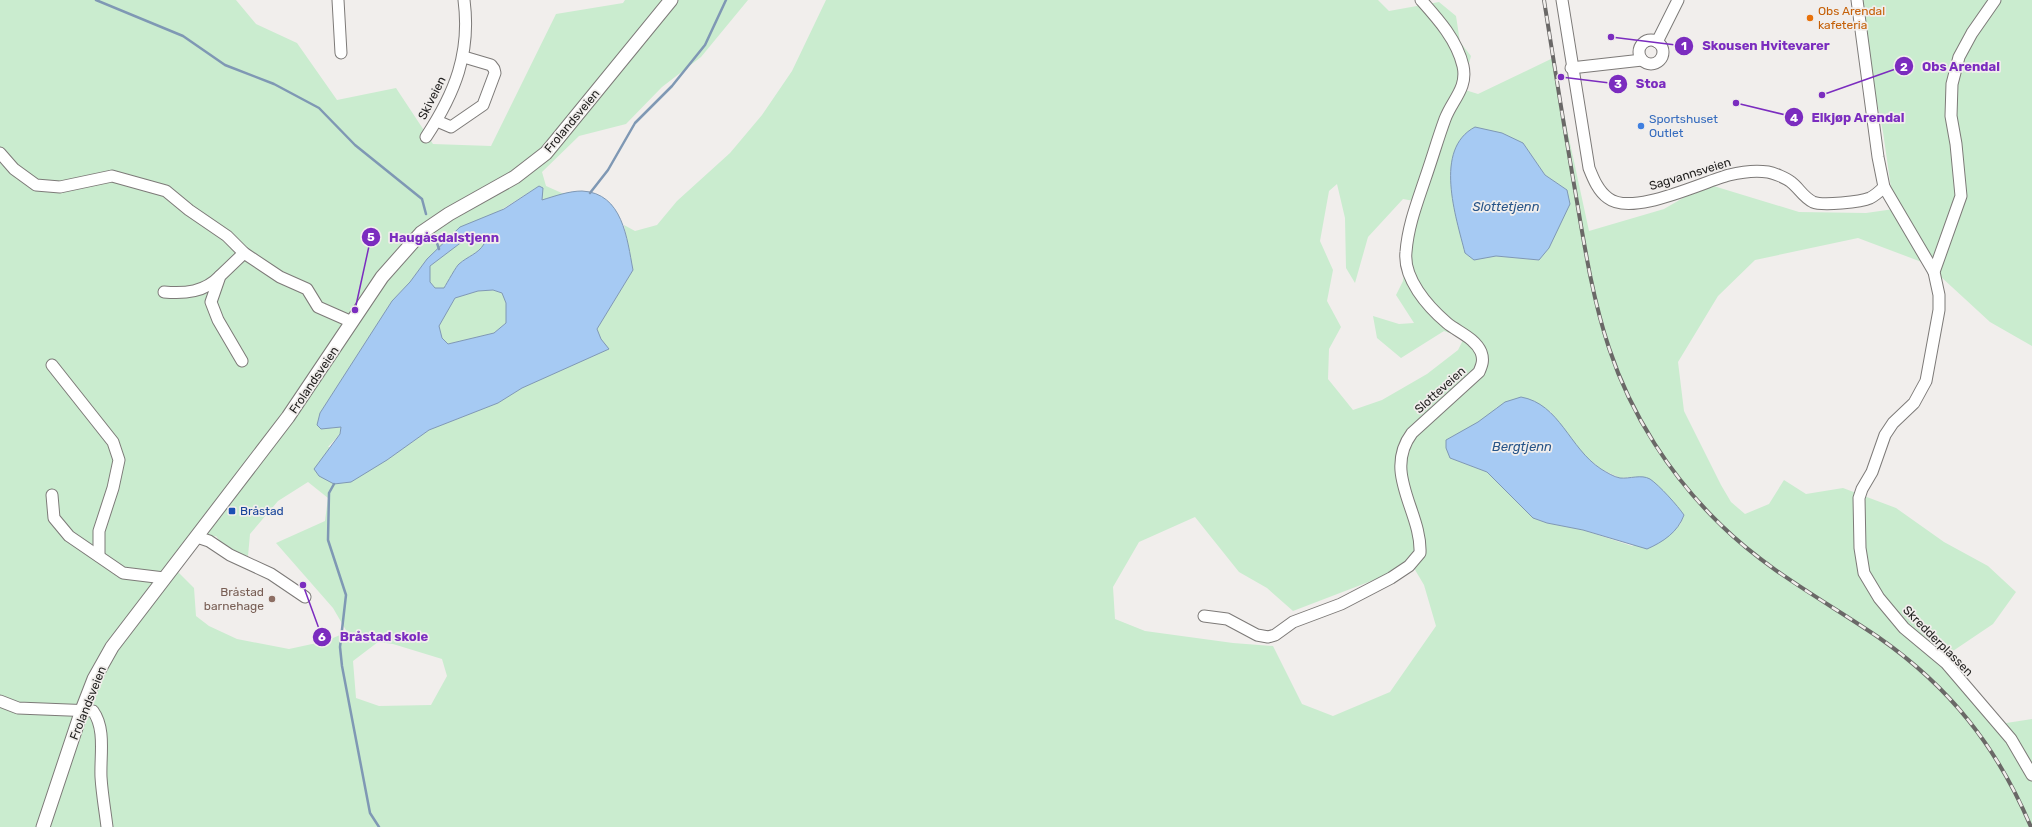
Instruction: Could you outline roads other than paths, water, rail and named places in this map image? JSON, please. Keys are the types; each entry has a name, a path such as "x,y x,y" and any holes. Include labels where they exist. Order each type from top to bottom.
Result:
{"main road":[{"name":"Frolandsveien","path":"43,827 82,710 94,679 112,647 288,417 382,277 421,233 449,214 515,177 546,153 671,0"}],"street":[{"path":"338,0 341,53"},
{"name":"Skiveien","path":"426,137 437,121 453,91 464,57 466,17 464,0"},
{"name":"Slotteveien","path":"1204,616 1227,619 1257,635 1268,637 1275,635 1293,622 1341,604 1391,578 1409,566 1420,553 1419,537 1408,507 1401,473 1402,450 1405,442 1412,433 1479,372 1482,358 1480,350 1470,339 1446,322 1417,291 1407,270 1405,254 1408,230 1446,116 1463,88 1464,78 1464,67 1458,51 1442,25 1421,0"},
{"name":"Sagvannsveien","path":"1562,0 1571,68 1589,168 1595,183 1607,198 1618,204 1632,204 1663,198 1730,174 1753,171 1769,172 1791,181 1803,196 1815,203 1866,199 1877,194 1884,187"},
{"path":"1657,42 1678,0"},
{"path":"1857,0 1878,157 1884,187"},
{"path":"1934,272 1961,196 1956,144 1951,116 1952,84 1959,57 1972,33 1995,0"},
{"path":"1571,68 1642,60 1652,64 1659,60 1663,50 1657,42 1650,40 1643,43 1639,49 1642,60"},
{"path":"437,121 451,127 470,115 485,102 495,73 494,69 491,65 464,57"},
{"path":"0,153 14,169 36,185 60,187 112,176 166,191 189,210 227,236 244,253 280,277 307,289 318,307 352,322"},
{"name":"Skredderplassen","path":"1884,187 1934,272 1940,295 1939,310 1926,381 1914,403 1892,423 1872,472 1862,489 1859,498 1861,562 1866,578 1879,598 1904,628 1946,663 2012,739 2032,774"},
{"path":"164,292 192,292 203,288 220,276 244,253"},
{"path":"220,276 211,302 218,320 242,361"},
{"path":"52,365 113,442 119,460 113,488 99,531 99,556"},
{"path":"52,495 54,518 69,536 123,573 164,578"},
{"path":"197,537 209,541 230,555 271,574 305,597"},
{"path":"0,701 18,708 93,711 99,720 102,757 101,778 107,827"}],"water":[{"name":"Slottetjenn","path":"1475,127 1502,133 1523,143 1545,175 1567,190 1570,204 1549,248 1539,260 1496,256 1474,260 1465,253 1453,203 1451,167 1454,151 1462,137"},
{"path":"539,186 543,188 542,200 567,193 582,191 596,194 606,200 615,209 625,232 633,270 597,329 601,339 609,349 522,388 498,403 429,430 387,460 351,482 334,484 319,476 314,469 340,434 341,427 321,429 317,425 320,413 392,301 410,282 427,259 460,227 504,209","holes":["471,235 481,236 484,244 482,247 458,265 444,288 435,288 430,282 430,266","493,290 502,293 506,303 506,323 494,333 448,344 442,338 439,326 455,298 478,291"]},
{"name":"Bergtjenn","path":"1521,397 1534,401 1555,417 1580,450 1601,469 1618,477 1643,477 1654,482 1684,515 1674,531 1664,540 1647,549 1583,530 1547,523 1533,518 1487,472 1450,458 1446,448 1446,440 1478,422 1505,402"}],"waterway":[{"path":"96,0 183,36 225,65 274,84 319,108 355,145 422,199 426,214"},
{"path":"590,193 608,170 635,123 672,86 705,45 726,0"},
{"path":"437,243 439,249"},
{"path":"334,484 329,493 328,540 346,595 340,647 342,666 370,813 379,827"}],"railway":[{"path":"1544,0 1585,250 1593,290 1603,329 1618,373 1641,421 1655,444 1686,487 1722,526 1758,557 1797,585 1878,637 1904,656 1949,698 1987,745 2018,798 2031,827"}],"place":[{"name":"Obs Arendal kafeteria","path":"1810,18"},
{"name":"Skousen Hvitevarer","path":"1611,37"},
{"name":"Stoa","path":"1561,77"},
{"name":"Obs Arendal","path":"1822,95"},
{"name":"Elkjøp Arendal","path":"1736,103"},
{"name":"Sportshuset Outlet","path":"1641,126"},
{"name":"Haugåsdalstjenn","path":"355,310"},
{"name":"Bråstad","path":"232,511"},
{"name":"Bråstad skole","path":"303,585"},
{"name":"Bråstad barnehage","path":"272,599"}]}
